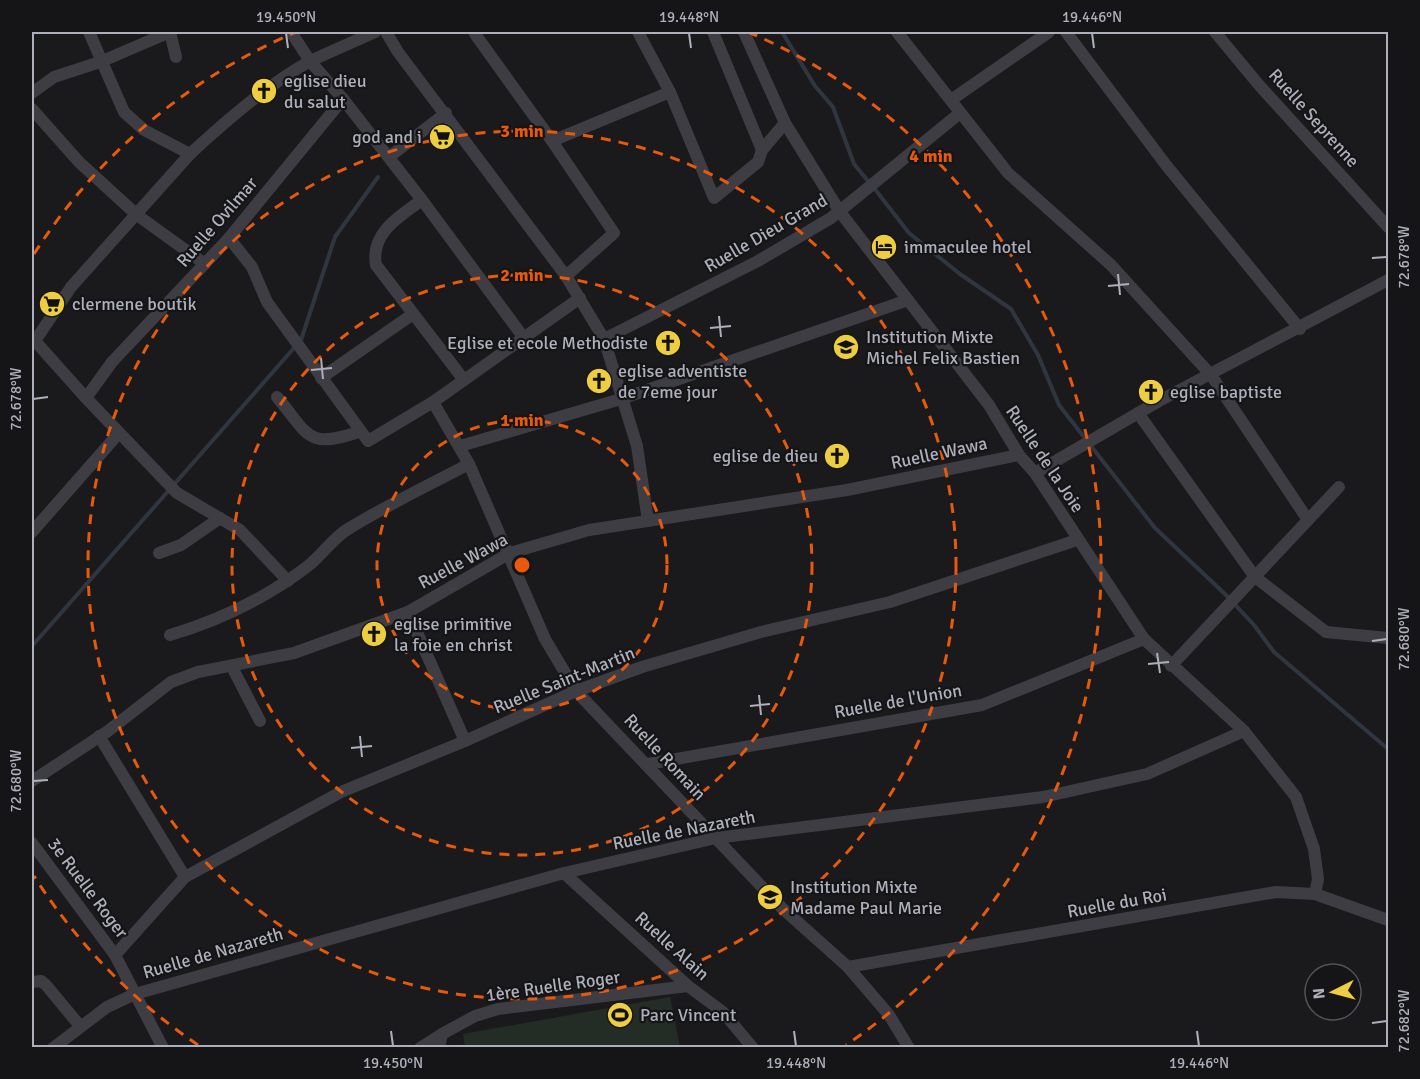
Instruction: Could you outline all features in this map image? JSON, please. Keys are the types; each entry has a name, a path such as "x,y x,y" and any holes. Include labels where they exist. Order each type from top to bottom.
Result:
{"street":[{"path":"89,32 100,62 124,112 144,130 190,154"},
{"path":"32,93 54,77 100,62 170,32 176,57"},
{"path":"291,32 310,60 422,200 524,338"},
{"path":"288,581 240,530 177,493 33,341 71,287 190,154 240,107 270,84 310,60 375,32"},
{"path":"386,32 398,52 566,276 604,339 637,446 648,521"},
{"path":"638,32 670,92 714,198 758,162 762,150 785,123"},
{"path":"713,32 762,150"},
{"name":"Ruelle de la Joie","path":"744,32 785,123 840,212 989,405 1018,454 1035,473 1144,639 1244,731 1296,797 1314,849 1318,879 1315,894"},
{"path":"897,32 1008,173 1111,265 1212,375 1308,520"},
{"path":"951,100 1049,32"},
{"path":"1066,32 1166,165 1300,329"},
{"name":"Ruelle Seprenne","path":"1215,32 1259,85 1389,227"},
{"path":"475,34 552,141 614,233 566,276"},
{"path":"552,141 670,92"},
{"name":"Ruelle Ovilmar","path":"86,398 112,362 229,238 343,99"},
{"path":"32,109 79,162 137,215 205,264"},
{"name":"Ruelle Dieu Grand","path":"604,339 758,261 840,212 960,113"},
{"path":"389,157 446,114"},
{"path":"422,200 389,224 376,245 374,255 376,265 464,380"},
{"path":"229,238 252,267 267,302 364,439 374,440 433,402 580,298"},
{"path":"1035,473 1138,413 1389,280"},
{"path":"460,446 621,399 908,300"},
{"path":"321,378 413,314"},
{"path":"277,397 308,435 317,440 329,441 359,432"},
{"name":"Ruelle Romain","path":"433,402 469,464 510,554 522,591 545,639 576,691 648,764 782,908 848,967 889,1015 909,1047"},
{"path":"1138,413 1255,577 1326,632 1389,638"},
{"path":"32,532 119,433"},
{"name":"Ruelle Wawa","path":"32,781 99,736 171,682 198,672 294,653 408,612 510,554 589,530 847,490 1018,454"},
{"path":"170,635 202,625 242,608 288,581 315,560 346,530 469,464"},
{"path":"1171,666 1220,611 1339,487"},
{"path":"159,553 181,545 220,518"},
{"name":"Ruelle Saint-Martin","path":"115,955 185,877 341,792 465,741 576,691 642,667 761,632 890,602 1077,540"},
{"path":"408,612 465,741"},
{"name":"Ruelle de l'Union","path":"648,764 982,705 1144,639"},
{"path":"232,667 260,721"},
{"name":"Ruelle de Nazareth","path":"52,1047 107,1006 135,994 564,873 716,838 1044,797 1147,774 1244,731"},
{"path":"99,736 185,877"},
{"name":"3e Ruelle Roger","path":"34,852 115,955 163,1047"},
{"name":"Ruelle Alain","path":"564,873 688,986 723,1012 753,1047"},
{"name":"Ruelle du Roi","path":"848,967 1276,892 1315,894 1389,920"},
{"path":"32,982 41,981 46,985 80,1026"},
{"name":"1ère Ruelle Roger","path":"420,1047 475,1016 498,1010 688,986"},
{"path":"439,1047 442,1034"}],"shaded area":[{"name":"Parc Vincent","path":"670,997 680,1047 465,1047 463,1034"}],"waterway":[{"path":"782,32 815,86 833,107 854,164 868,181"},
{"path":"32,646 301,340 335,237 378,177"},
{"path":"874,188 909,233 960,274 1011,309 1038,355 1059,405 1155,528 1226,595 1254,625 1274,652 1388,749"}],"place":[{"name":"eglise dieu du salut","path":"264,91"},
{"name":"god and i","path":"442,137"},
{"name":"immaculee hotel","path":"884,247"},
{"name":"clermene boutik","path":"52,304"},
{"name":"Eglise et ecole Methodiste","path":"668,343"},
{"name":"Institution Mixte Michel Felix Bastien","path":"846,347"},
{"name":"eglise adventiste de 7eme jour","path":"599,381"},
{"name":"eglise baptiste","path":"1151,392"},
{"name":"eglise de dieu","path":"837,456"},
{"name":"eglise primitive la foie en christ","path":"374,634"},
{"name":"Institution Mixte Madame Paul Marie","path":"770,897"},
{"name":"Parc Vincent","path":"620,1015"}]}
